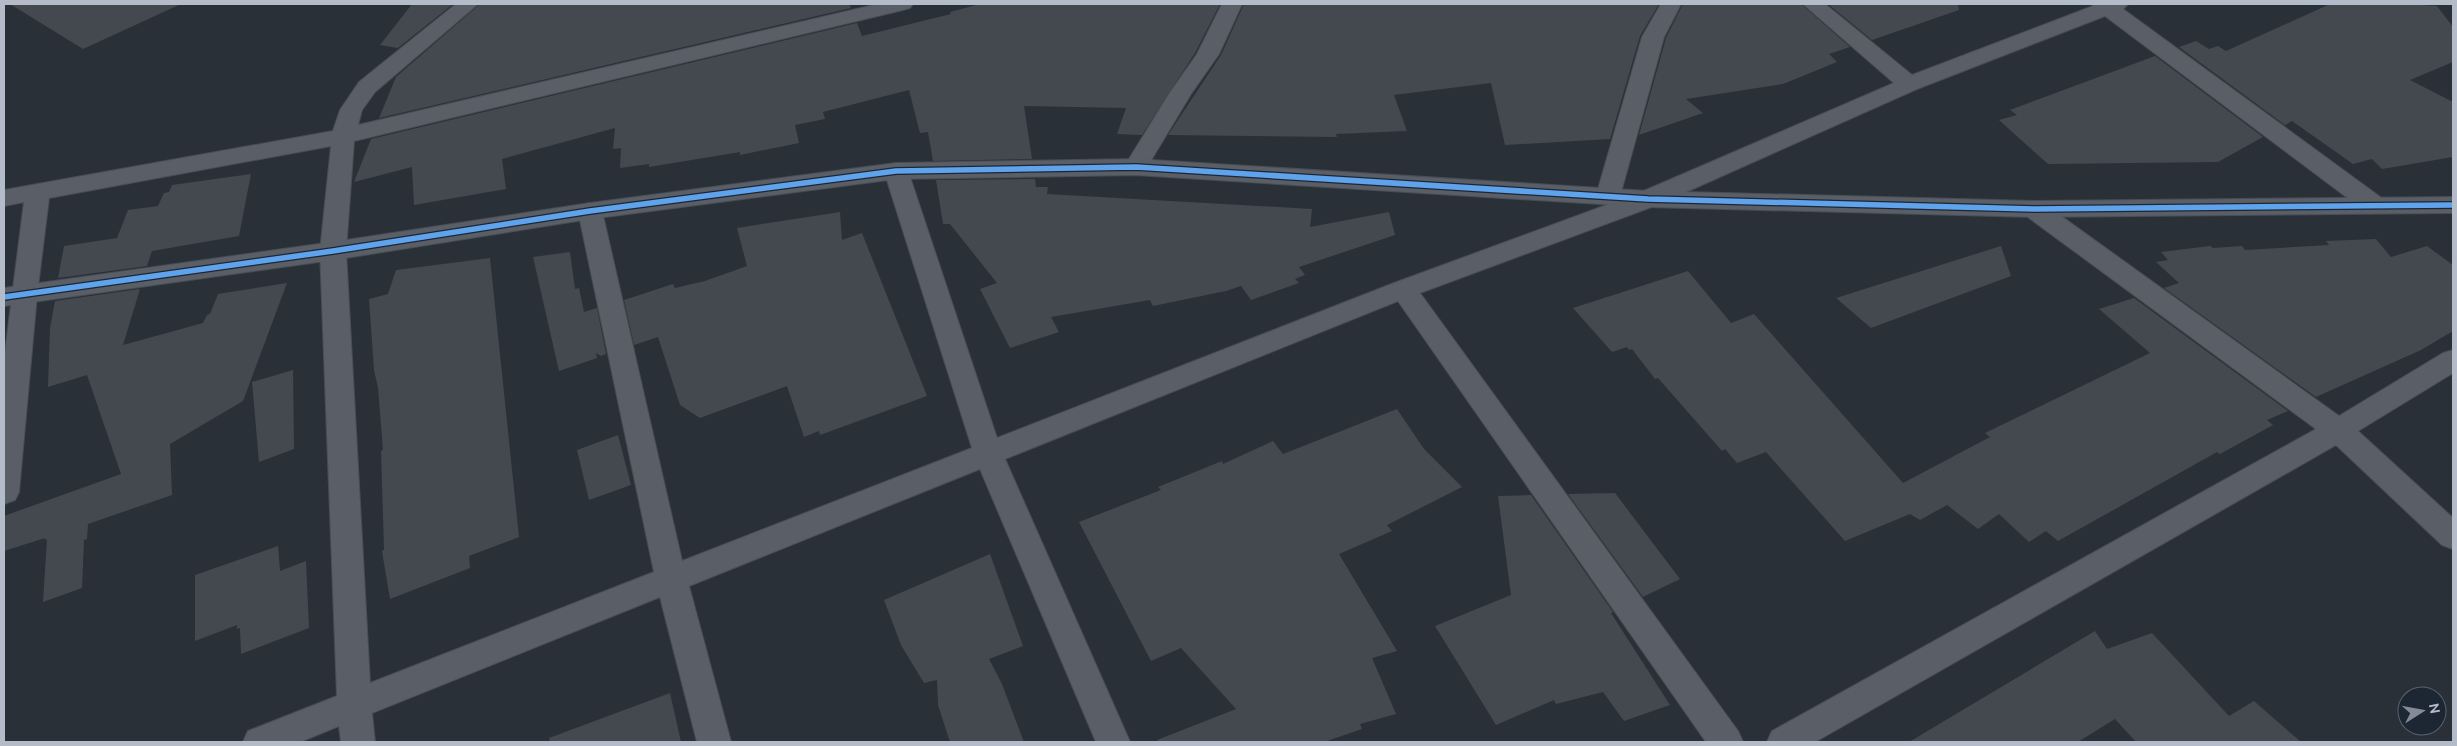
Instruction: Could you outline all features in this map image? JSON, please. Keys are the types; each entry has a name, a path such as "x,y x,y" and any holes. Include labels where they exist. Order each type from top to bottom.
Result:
{"street":[{"path":"358,742 354,705 333,251 344,136 350,110 367,87 468,4"},
{"path":"4,198 344,136 902,4"},
{"path":"1136,167 1180,94 1208,54 1232,4"},
{"path":"1608,196 1653,38 1671,4"},
{"path":"1813,4 1909,84"},
{"path":"260,742 1403,289 1648,200 1909,84 2109,5 2374,205"},
{"path":"14,296 333,251 590,211 896,171 1136,167 1648,200 2034,209 2453,205"},
{"path":"896,171 988,454 1113,742"},
{"path":"4,492 14,296 38,191"},
{"path":"2034,209 2338,430 2453,536"},
{"path":"590,211 671,579 714,742"},
{"path":"1403,289 1726,742"},
{"path":"1784,742 2338,430 2453,360"}],"building":[{"path":"10,4 181,4 83,49"},
{"path":"412,4 453,4 398,48 380,45"},
{"path":"480,4 849,4 851,8 379,118 396,77"},
{"path":"980,4 1220,4 1195,53 1142,135 1117,134 1126,108 1024,106 1032,159 933,161 928,132 920,133 909,90 823,112 825,119 795,125 799,143 740,155 740,152 649,167 649,164 620,168 621,148 613,149 615,128 502,159 506,189 414,205 412,167 354,182 371,139 857,23 862,36 951,14 950,12"},
{"path":"1244,4 1659,4 1640,36 1610,139 1505,145 1491,83 1394,95 1407,131 1336,134 1337,137 1168,135 1221,55"},
{"path":"1683,4 1801,4 1850,47 1829,54 1837,62 1783,84 1686,99 1703,113 1639,135 1666,38"},
{"path":"1828,4 1958,4 1959,10 1872,40"},
{"path":"2330,4 2437,6 2453,27 2453,62 2410,80 2453,102 2453,157 2382,169 2372,159 2353,164 2292,121 2285,125 2179,47 2196,41 2209,49 2218,46 2226,51"},
{"path":"2155,56 2263,137 2218,162 2048,164 1999,120 2017,115 2010,110"},
{"path":"251,174 239,236 152,251 147,266 58,278 64,246 117,238 128,210 158,206 164,193 169,192 172,185"},
{"path":"1035,179 1036,187 1048,187 1047,194 1312,209 1310,227 1389,212 1395,235 1299,267 1305,275 1295,279 1299,283 1251,300 1241,286 1226,291 1153,306 1150,300 1051,317 1059,332 1010,348 980,289 997,283 950,224 943,224 936,180"},
{"path":"840,212 842,240 862,233 927,396 820,435 819,431 804,437 787,386 700,418 680,405 658,337 634,345 624,300 673,284 675,288 705,281 747,266 737,228"},
{"path":"2376,239 2391,257 2427,246 2453,265 2453,331 2421,350 2316,397 2164,288 2179,283 2156,262 2168,260 2161,252 2210,246 2213,248 2242,246 2245,250 2329,245 2326,241"},
{"path":"2001,246 2011,276 1871,328 1836,298"},
{"path":"570,252 575,289 579,288 584,312 597,308 606,354 601,356 596,353 597,358 559,371 533,257"},
{"path":"490,258 519,537 469,556 470,568 390,599 382,551 384,550 381,451 383,450 378,388 374,370 369,299 388,294 396,270"},
{"path":"1688,271 1731,323 1754,314 1903,483 1990,437 1985,433 2150,353 2099,309 2134,298 2288,411 2267,420 2273,425 2220,454 2217,452 2058,541 2046,531 2029,542 1999,514 1978,529 1947,505 1920,520 1910,514 1845,541 1766,452 1737,463 1725,449 1722,451 1658,378 1655,379 1632,349 1629,350 1627,347 1612,352 1573,308"},
{"path":"287,283 243,401 170,444 172,495 88,524 87,539 84,540 82,588 43,602 47,539 45,540 45,538 4,551 4,516 121,474 87,375 48,387 50,328 55,301 140,289 123,345 203,323 207,315 210,314 218,294"},
{"path":"293,370 294,449 259,462 252,382"},
{"path":"1397,409 1424,449 1462,487 1387,525 1392,531 1339,554 1397,651 1372,658 1396,714 1360,724 1362,729 1324,742 1158,742 1157,740 1236,709 1181,648 1151,661 1079,522 1161,490 1158,487 1222,461 1223,464 1273,441 1283,454"},
{"path":"618,435 631,485 589,500 577,450"},
{"path":"1615,493 1680,579 1643,597 1568,494"},
{"path":"1531,495 1613,612 1611,613 1670,705 1624,721 1603,692 1556,704 1554,700 1496,725 1435,626 1511,595 1498,496"},
{"path":"278,546 280,571 306,561 309,628 241,654 240,628 237,629 237,625 195,641 195,575"},
{"path":"990,554 1023,646 989,659 1002,684 1024,742 950,742 938,705 937,680 924,683 901,645 884,600"},
{"path":"2095,631 2107,649 2152,633 2229,716 2254,701 2301,742 2136,742 2115,719 2078,742 1909,742"},
{"path":"670,693 681,742 550,742 549,738"}],"cycle path":[{"path":"4,297 333,251 590,211 896,171 1136,167 1648,199 2034,209 2453,205"}]}
